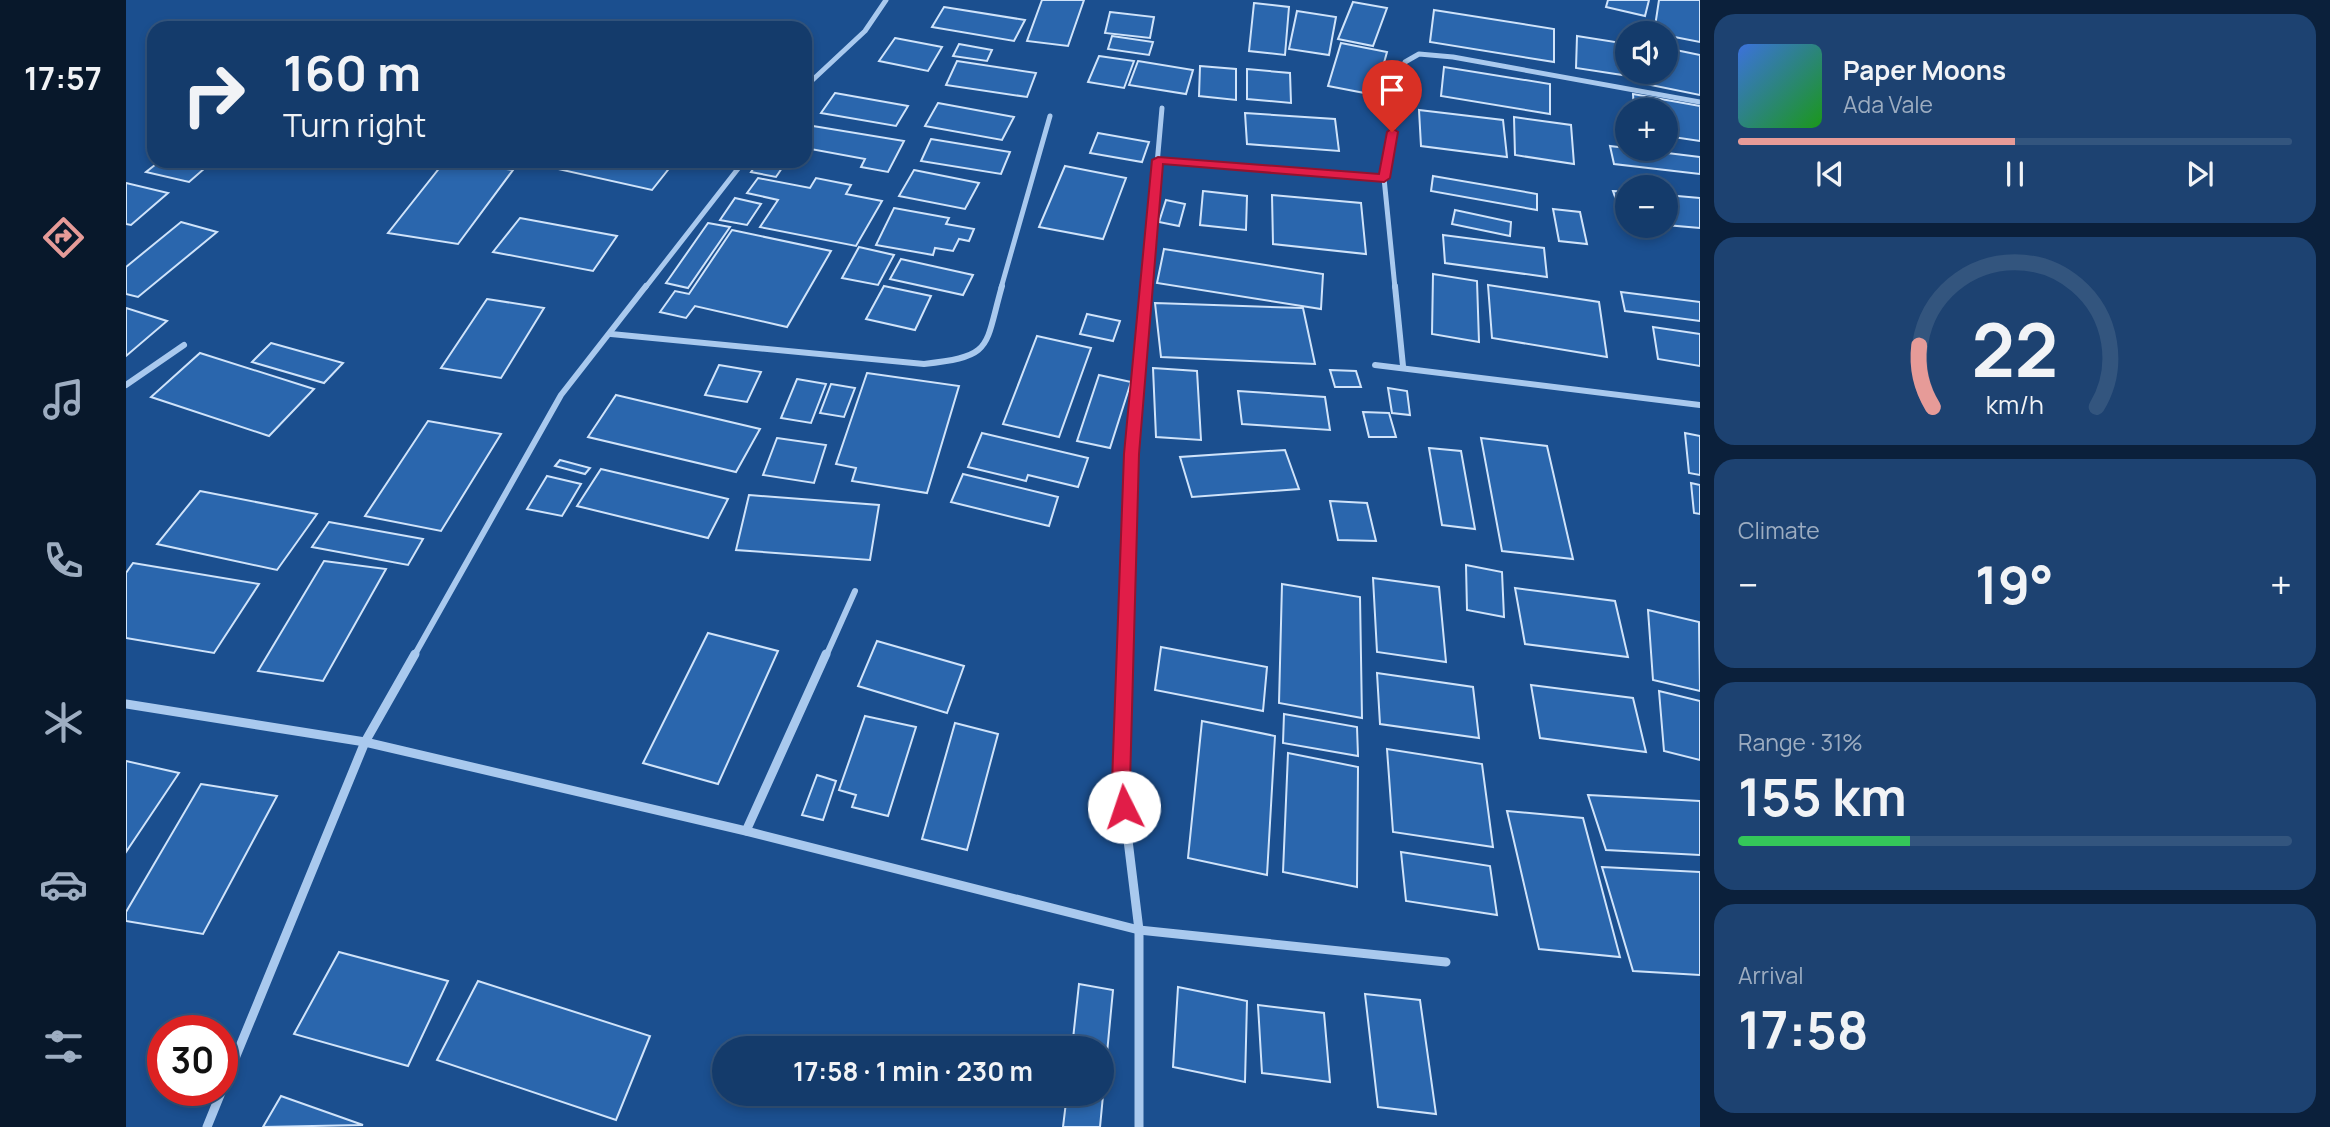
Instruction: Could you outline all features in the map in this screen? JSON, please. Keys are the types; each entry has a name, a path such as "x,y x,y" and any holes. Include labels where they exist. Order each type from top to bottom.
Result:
{"street":[{"path":"812,80 865,31 886,0"},
{"path":"1403,366 1384,178 1405,62 1419,54 1593,80 1700,102"},
{"path":"1139,1127 1139,930 1121,783 1132,454 1162,108"},
{"path":"611,334 925,364 966,359 985,346 1050,116"},
{"path":"1158,160 1384,178"},
{"path":"238,1051 365,742 561,395 739,168"},
{"path":"126,386 184,345"},
{"path":"1375,365 1403,366 1700,405"},
{"path":"746,831 855,591"},
{"path":"126,704 365,742 746,831 1139,930 1446,962"},
{"path":"207,1127 216,1106"}],"building":[{"path":"1042,0 1084,0 1068,46 1027,41"},
{"path":"1608,0 1649,0 1645,16 1606,7"},
{"path":"1659,0 1700,0 1700,42 1678,38 1678,21 1656,21"},
{"path":"1353,2 1387,8 1373,46 1338,39"},
{"path":"1254,3 1289,7 1285,55 1249,51"},
{"path":"944,7 1025,20 1014,41 932,27"},
{"path":"1434,10 1554,29 1554,62 1430,42"},
{"path":"1297,11 1336,17 1329,55 1289,49"},
{"path":"1110,12 1154,17 1150,38 1105,33"},
{"path":"1112,36 1153,42 1149,55 1108,49"},
{"path":"1577,36 1615,42 1615,74 1576,68"},
{"path":"895,38 942,47 928,71 879,61"},
{"path":"1341,43 1387,52 1375,95 1328,86"},
{"path":"959,44 992,50 987,61 953,56"},
{"path":"1678,50 1700,55 1700,95 1646,84 1678,84"},
{"path":"1099,56 1134,61 1124,88 1088,82"},
{"path":"957,61 1036,73 1027,97 946,85"},
{"path":"1138,61 1193,70 1186,94 1129,85"},
{"path":"1200,66 1236,69 1236,100 1199,96"},
{"path":"1444,67 1550,84 1550,114 1441,96"},
{"path":"1247,69 1290,73 1291,103 1247,99"},
{"path":"835,93 908,106 896,126 821,113"},
{"path":"1633,94 1655,98 1633,98"},
{"path":"1678,102 1700,106 1700,141 1678,138"},
{"path":"938,103 1014,117 1002,140 925,126"},
{"path":"1419,110 1503,120 1507,157 1421,146"},
{"path":"1245,113 1335,119 1339,151 1247,144"},
{"path":"1514,117 1571,125 1574,164 1515,155"},
{"path":"812,128 904,141 888,172 861,167 865,159 812,149"},
{"path":"1098,133 1149,142 1142,162 1090,153"},
{"path":"931,139 1010,152 1001,174 921,161"},
{"path":"1610,146 1615,147 1615,161 1678,161 1678,154 1700,157 1700,174 1614,164"},
{"path":"1065,166 1126,178 1103,239 1039,227"},
{"path":"151,168 205,168 189,182 146,172"},
{"path":"439,168 513,170 458,244 388,233"},
{"path":"553,168 669,168 652,190"},
{"path":"754,168 782,168 776,177 751,172"},
{"path":"914,170 979,183 965,209 899,196"},
{"path":"1433,176 1537,194 1537,210 1431,191"},
{"path":"758,178 810,188 816,178 851,185 846,194 882,201 856,246 760,227 778,200 747,193"},
{"path":"126,183 168,193 131,225 126,224"},
{"path":"1203,191 1247,196 1246,230 1200,225"},
{"path":"1272,195 1361,203 1366,254 1273,244"},
{"path":"1678,196 1700,198 1700,228 1678,226"},
{"path":"735,198 761,204 747,225 720,220"},
{"path":"1166,200 1185,204 1179,226 1159,222"},
{"path":"894,208 949,218 946,224 974,229 969,241 959,239 953,251 935,248 933,255 876,245"},
{"path":"1553,209 1580,212 1587,244 1559,241"},
{"path":"1455,210 1511,222 1510,236 1452,224"},
{"path":"520,218 617,236 593,271 493,252"},
{"path":"181,222 217,232 138,297 126,294 126,267"},
{"path":"708,223 730,227 688,288 666,283"},
{"path":"732,230 831,251 787,327 695,306 686,318 660,312 675,291 689,294"},
{"path":"1443,235 1544,248 1547,277 1445,263"},
{"path":"859,247 894,255 878,285 842,278"},
{"path":"1164,249 1323,274 1321,309 1157,283"},
{"path":"901,259 973,275 963,295 890,279"},
{"path":"1433,274 1477,281 1479,342 1432,334"},
{"path":"1488,285 1599,302 1607,357 1492,338"},
{"path":"884,286 931,296 915,330 866,319"},
{"path":"1621,292 1700,302 1700,321 1625,311"},
{"path":"487,299 544,308 501,378 441,368"},
{"path":"1155,303 1303,308 1315,364 1161,357"},
{"path":"126,308 167,321 126,356"},
{"path":"1087,314 1120,321 1113,341 1080,334"},
{"path":"1653,327 1700,334 1700,366 1658,359"},
{"path":"1037,336 1091,348 1059,437 1003,424"},
{"path":"271,343 343,363 324,383 252,362"},
{"path":"200,353 314,389 269,436 151,397"},
{"path":"719,365 761,372 747,402 705,395"},
{"path":"1153,368 1197,371 1201,440 1156,437"},
{"path":"1330,370 1356,371 1361,387 1335,387"},
{"path":"867,373 959,386 927,493 852,481 856,468 836,464"},
{"path":"1099,375 1131,382 1110,448 1077,441"},
{"path":"797,379 826,384 811,423 781,418"},
{"path":"831,384 855,388 844,417 820,413"},
{"path":"1388,388 1407,391 1410,415 1392,413"},
{"path":"1238,391 1325,397 1330,430 1242,424"},
{"path":"616,395 760,429 736,472 588,437"},
{"path":"1363,412 1389,413 1396,437 1369,437"},
{"path":"428,421 501,434 441,531 365,516"},
{"path":"982,433 1088,458 1078,487 1028,475 1026,481 968,467"},
{"path":"1685,433 1700,436 1700,475 1689,473"},
{"path":"777,438 826,445 814,483 763,475"},
{"path":"1481,438 1547,446 1573,559 1502,551"},
{"path":"1429,448 1461,451 1475,529 1442,525"},
{"path":"1285,450 1299,489 1192,497 1180,457"},
{"path":"560,460 590,468 585,474 555,466"},
{"path":"601,469 728,499 708,538 577,506"},
{"path":"963,474 1058,497 1049,526 951,502"},
{"path":"547,476 581,484 562,516 527,509"},
{"path":"1691,483 1700,485 1700,514 1694,513"},
{"path":"200,491 317,514 277,570 157,544"},
{"path":"749,495 879,505 870,560 736,550"},
{"path":"1330,501 1367,503 1376,541 1338,540"},
{"path":"329,522 423,539 408,565 312,547"},
{"path":"324,561 386,569 323,681 258,671"},
{"path":"133,563 259,584 214,653 126,638 126,573"},
{"path":"1466,565 1502,572 1504,617 1467,610"},
{"path":"1373,578 1439,587 1446,662 1377,652"},
{"path":"1282,584 1360,597 1362,718 1279,703"},
{"path":"1515,588 1615,601 1628,657 1525,644"},
{"path":"1648,610 1699,622 1700,691 1653,680"},
{"path":"708,633 778,651 718,784 643,763"},
{"path":"877,641 964,666 947,713 858,686"},
{"path":"1161,647 1267,667 1263,711 1155,690"},
{"path":"1377,673 1473,687 1479,738 1380,724"},
{"path":"1531,685 1633,698 1646,752 1540,738"},
{"path":"1659,691 1700,701 1700,760 1664,751"},
{"path":"1284,714 1357,727 1358,756 1283,743"},
{"path":"865,716 916,727 888,816 852,807 856,795 839,790"},
{"path":"1202,721 1275,736 1267,875 1188,858"},
{"path":"955,723 998,734 967,850 922,839"},
{"path":"1387,749 1482,764 1493,847 1393,832"},
{"path":"1288,753 1358,767 1357,887 1283,872"},
{"path":"126,761 179,773 126,852"},
{"path":"817,775 836,781 823,820 802,815"},
{"path":"201,784 277,796 203,934 126,921 126,912"},
{"path":"1588,795 1700,801 1700,855 1606,850"},
{"path":"1507,811 1583,818 1620,957 1539,949"},
{"path":"1401,852 1490,866 1497,915 1406,901"},
{"path":"1602,867 1700,872 1700,975 1633,971"},
{"path":"339,952 448,981 408,1066 294,1034"},
{"path":"478,981 650,1036 616,1120 437,1060"},
{"path":"1079,984 1113,990 1109,1036 1073,1036"},
{"path":"1178,987 1247,1001 1245,1082 1173,1067"},
{"path":"1365,994 1420,1000 1436,1114 1378,1107"},
{"path":"1258,1005 1324,1013 1330,1082 1262,1073"},
{"path":"281,1096 363,1125 263,1127"},
{"path":"1066,1106 1102,1106 1100,1127 1063,1127"}],"route":[{"path":"1124,807 1121,783 1132,454 1158,160 1384,178 1392,132"}]}
